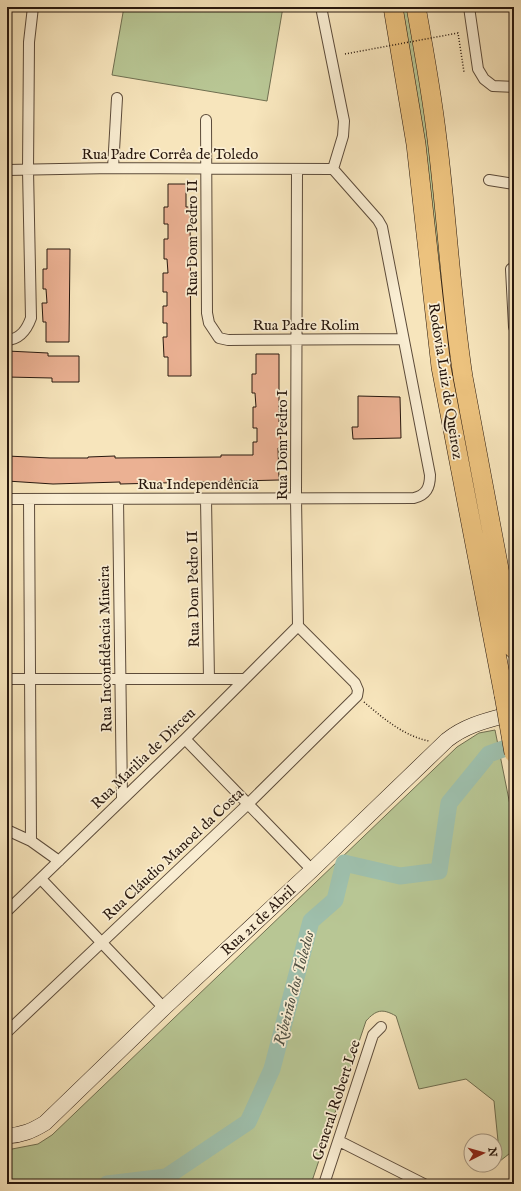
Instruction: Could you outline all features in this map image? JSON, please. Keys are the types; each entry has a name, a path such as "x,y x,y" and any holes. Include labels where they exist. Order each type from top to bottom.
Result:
{"highway":[{"path":"384,7 416,144"},
{"name":"Rodovia Luiz de Queiroz","path":"393,7 416,144 441,367 514,753"},
{"name":"Rodovia Luiz de Queiroz","path":"416,7 432,96 459,349 470,418 514,649"},
{"path":"420,7 432,96"}],"street":[{"path":"7,340 20,336 27,329 31,318 28,170 29,42 33,7"},
{"path":"321,7 344,121 343,136 333,169 378,220 382,227 403,339"},
{"path":"469,7 478,69 484,79 494,86 514,87"},
{"path":"113,168 117,98"},
{"name":"Rua Dom Pedro II","path":"206,120 207,313 209,323 213,331"},
{"name":"Rua Padre Corrêa de Toledo","path":"7,170 113,168 207,170 333,169"},
{"name":"Rua Dom Pedro I","path":"297,170 298,340 296,498 298,626"},
{"path":"489,180 514,184"},
{"path":"512,269 514,328"},
{"name":"Rua Padre Rolim","path":"213,331 219,338 228,340 403,339"},
{"name":"Rua Independência","path":"7,499 414,498 421,496 429,487 430,475 403,339"},
{"path":"29,499 31,841"},
{"name":"Rua Inconfidência Mineira","path":"118,499 122,798"},
{"name":"Rua Dom Pedro II","path":"206,499 209,679"},
{"path":"298,626 356,683 358,690 357,696"},
{"name":"Rua Marilia de Dirceu","path":"7,911 122,798 185,739 298,626"},
{"path":"7,679 245,679"},
{"name":"Rua Cláudio Manoel da Costa","path":"7,1032 247,805 357,696"},
{"name":"Rua 21 de Abril","path":"7,1136 33,1131 45,1123 164,1008 312,870 442,744 460,730 474,724 514,713"},
{"path":"185,739 247,805 312,870"},
{"path":"7,830 31,841 58,861"},
{"path":"41,879 164,1008"},
{"name":"General Robert Lee","path":"324,1184 373,1035 381,1027"},
{"path":"339,1141 424,1184"}],"path":[{"path":"345,54 458,33 464,72"},
{"path":"357,696 400,730 414,737 442,744"}],"green space":[{"path":"124,7 283,7 267,101 112,75"},
{"path":"400,7 413,7 452,344 444,345"},
{"path":"495,730 510,805 514,896 514,1150 503,1159 503,1133 497,1133 494,1101 466,1079 419,1089 396,1016 380,1011 373,1014 366,1021 311,1184 7,1184 7,1150 38,1144 52,1135 457,747 479,733"}],"building":[{"path":"168,184 186,184 186,207 190,207 191,376 168,376 168,357 164,357 163,337 167,337 167,323 163,323 163,306 167,306 167,292 163,292 163,273 168,273 167,259 164,259 164,239 168,239 168,224 164,224 164,207 168,207"},
{"path":"47,249 70,249 69,342 46,342 46,322 43,322 42,303 47,303 46,289 43,289 43,269 47,269"},
{"path":"7,351 48,353 48,356 79,356 79,382 52,382 52,378 7,377"},
{"path":"256,354 279,354 279,422 281,448 278,448 279,480 120,484 120,482 53,484 7,481 7,456 88,458 115,456 115,458 221,457 221,455 253,455 253,442 257,442 257,428 253,428 253,407 256,407 255,393 252,393 252,374 256,374"},
{"path":"358,396 400,397 401,438 353,439 352,427 358,427"}],"waterway":[{"name":"Ribeirão dos Toledos","path":"107,1184 166,1177 248,1122 272,1069 311,921 335,900 344,863 400,876 439,871 449,803 489,754 514,745"}]}
